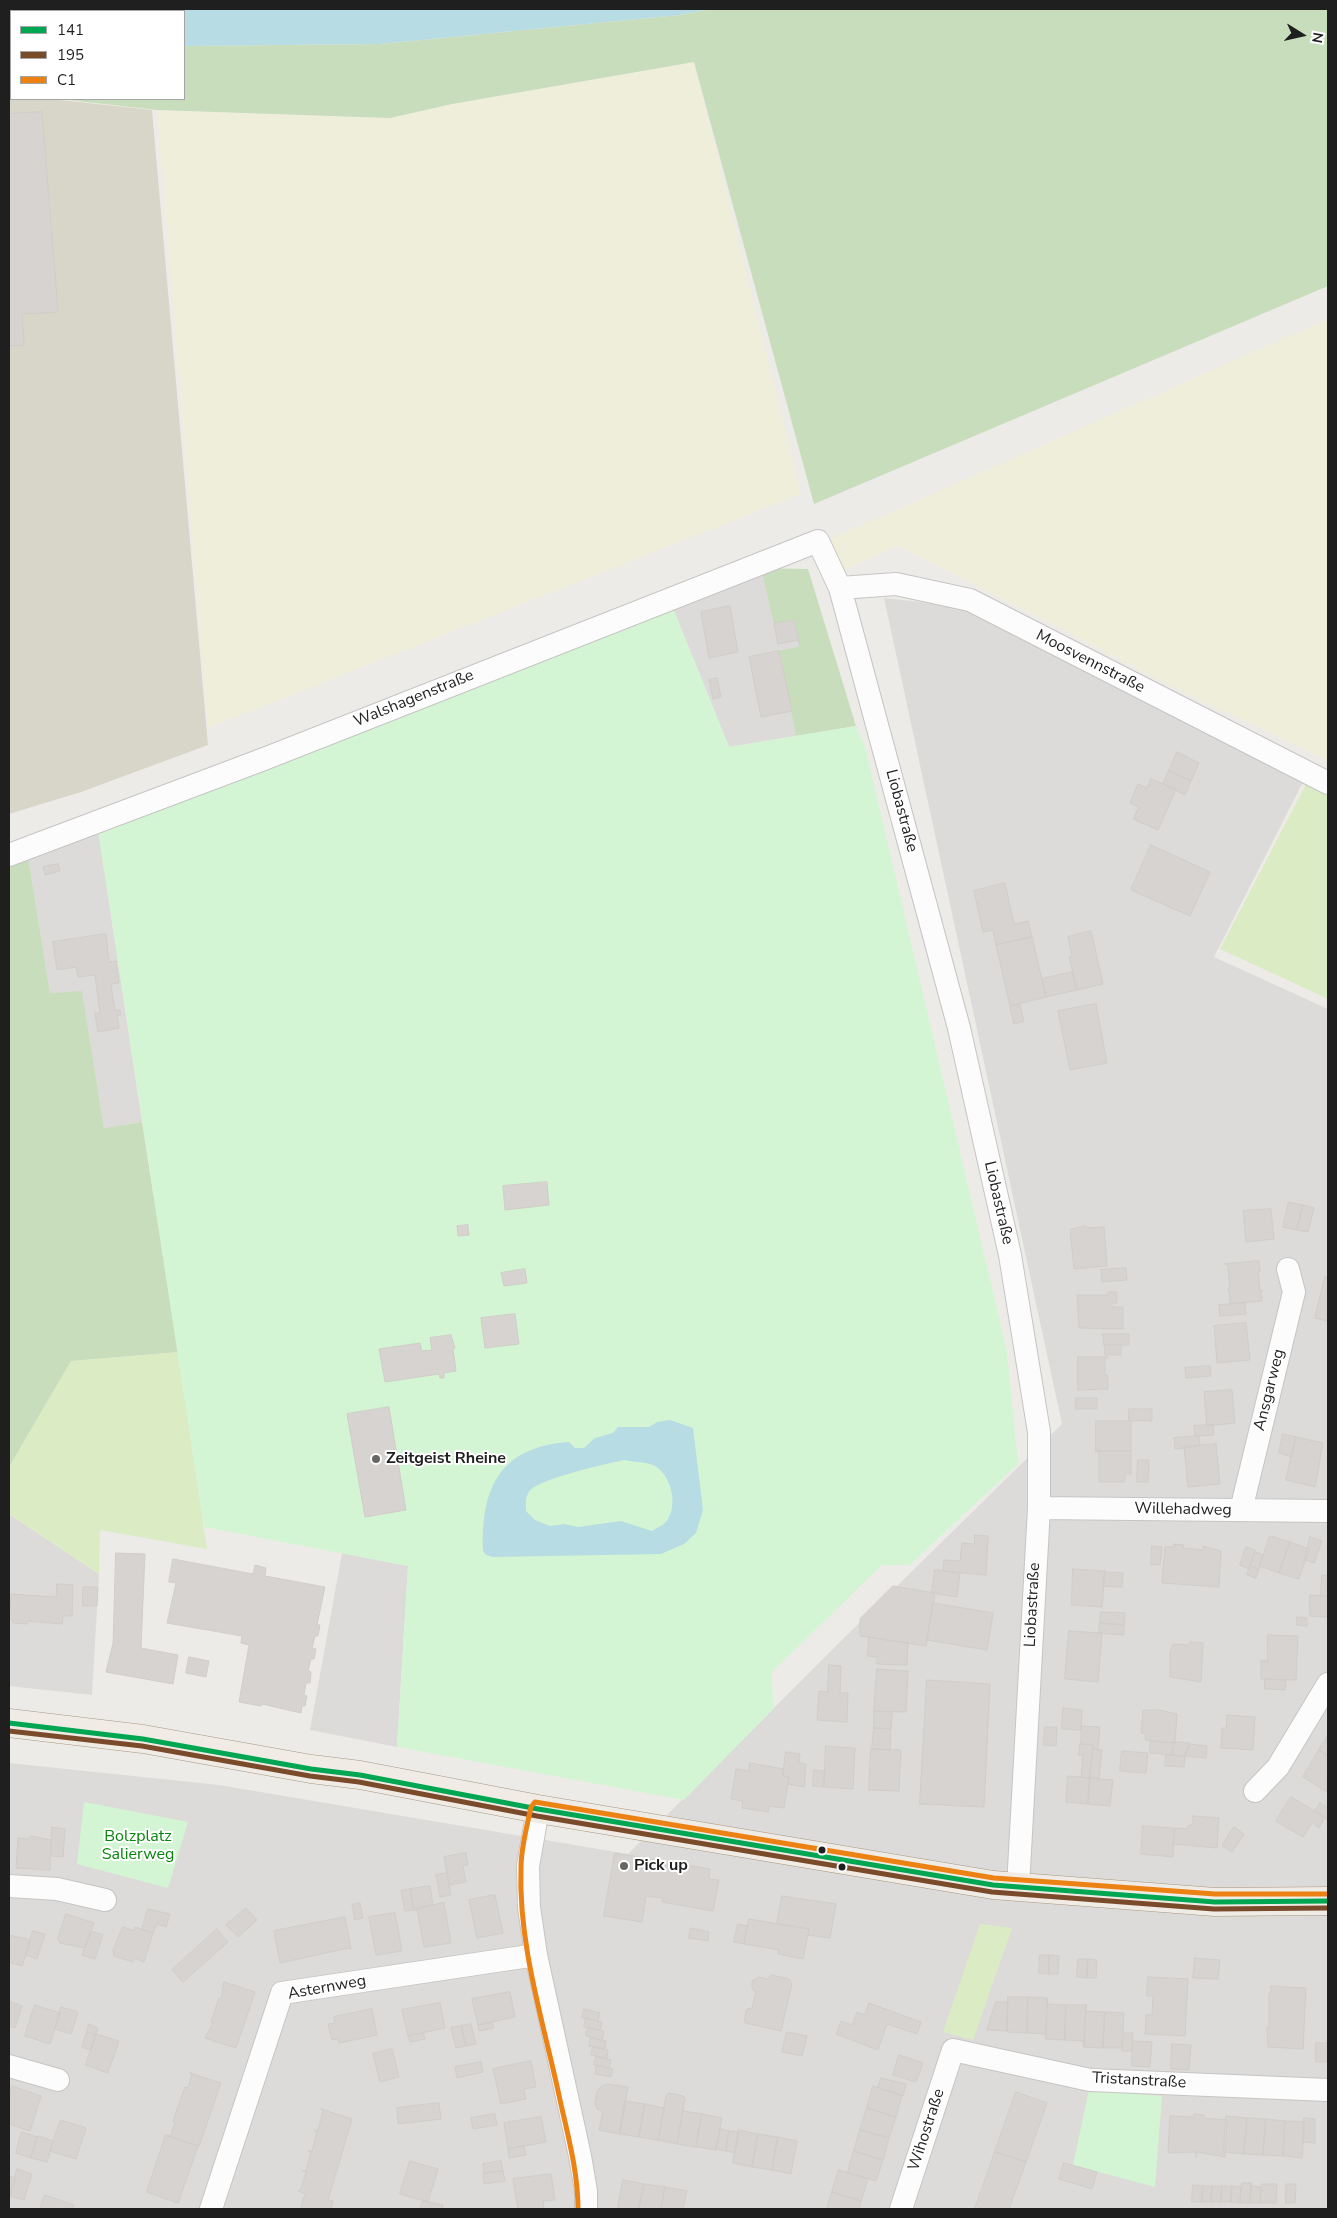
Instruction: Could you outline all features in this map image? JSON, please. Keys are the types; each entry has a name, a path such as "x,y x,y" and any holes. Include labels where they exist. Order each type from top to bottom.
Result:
{"main road":[{"path":"9,1723 143,1739 311,1769 360,1775 538,1810 973,1882 1216,1902 1328,1901"}],"street":[{"name":"Liobastraße","path":"818,541 840,588 959,1028 1010,1255 1039,1432 1039,1508 1018,1887"},
{"name":"Walshagenstraße","path":"9,855 264,759 818,541"},
{"name":"Moosvennstraße","path":"840,588 896,584 970,600 1328,783"},
{"name":"Ansgarweg","path":"1241,1510 1294,1292 1288,1269"},
{"name":"Willehadweg","path":"1039,1508 1328,1511"},
{"path":"1256,1791 1278,1767 1328,1684"},
{"path":"538,1810 528,1866 529,1907 536,1955 580,2156 586,2191 586,2209"},
{"path":"9,1886 57,1889 105,1900"},
{"name":"Asternweg","path":"211,2209 282,1993 536,1955"},
{"name":"Tristanstraße","path":"953,2050 1090,2080 1328,2090"},
{"name":"Wihostraße","path":"905,2208 953,2050"},
{"path":"9,2066 58,2080"}],"shaded area":[{"path":"10,94 10,100 60,100 152,110 208,745 81,792 9,814"},
{"path":"761,568 775,624 794,620 800,646 780,651 796,736 729,747 672,606"},
{"path":"884,598 966,607 1303,782 1214,957 1328,1009 1328,2209 9,2209 9,1763 219,1785 628,1854 1062,1424"},
{"path":"98,829 142,1122 104,1128 82,992 50,993 28,856"},
{"path":"9,1514 99,1574 92,1695 9,1686"},
{"path":"342,1553 408,1566 397,1747 310,1730"}],"green space":[{"path":"711,9 1328,9 1328,286 814,504 694,62 452,104 390,118 157,110 69,100 185,100 185,46 380,44 679,15"},
{"path":"9,28 10,93 9,93"},
{"path":"694,62 801,494 208,728 157,110 390,118 452,104"},
{"path":"1328,319 1328,761 1193,697 898,546 842,571 828,540"},
{"path":"761,568 808,569 856,726 796,736 779,651 800,646 794,620 774,624"},
{"path":"672,606 729,747 856,726 865,747 1007,1352 1018,1464 910,1565 882,1565 772,1672 773,1709 684,1800 397,1747 408,1566 204,1527 98,830"},
{"path":"1306,784 1328,795 1328,999 1220,949"},
{"path":"28,856 50,993 82,991 104,1128 142,1122 178,1352 71,1361 9,1467 9,863"},
{"path":"178,1352 207,1549 100,1530 99,1574 9,1514 9,1467 71,1361"},
{"name":"Bolzplatz Salierweg","path":"84,1802 188,1822 168,1888 77,1864"},
{"path":"980,1924 1012,1928 973,2040 943,2032"},
{"path":"1089,2090 1162,2096 1155,2187 1073,2165"}],"water":[{"path":"9,9 711,9 679,15 380,44 185,46 185,10 10,10 9,28"},
{"path":"670,1420 693,1428 703,1510 696,1533 684,1544 661,1554 493,1557 486,1555 483,1551 483,1528 486,1508 491,1490 499,1474 511,1462 526,1452 545,1445 569,1442 575,1448 584,1448 595,1438 613,1433 618,1427 649,1427 657,1422","holes":["624,1460 655,1466 666,1477 669,1484 672,1493 672,1509 664,1524 652,1531 621,1521 578,1527 564,1524 550,1526 535,1520 526,1511 526,1499 529,1492 535,1487 558,1477"]}],"building":[{"path":"42,112 58,312 22,314 24,345 9,346 9,114"},
{"path":"730,606 738,652 709,658 701,612"},
{"path":"794,620 800,646 798,640 778,644 774,624"},
{"path":"779,651 792,711 761,717 749,657"},
{"path":"717,678 721,697 713,699 709,680"},
{"path":"1177,752 1199,763 1191,781 1169,771"},
{"path":"1169,771 1191,781 1185,795 1163,784"},
{"path":"1151,779 1176,789 1158,830 1133,819 1139,807 1130,803 1138,784 1147,788"},
{"path":"1151,845 1210,872 1190,916 1131,890"},
{"path":"58,864 60,871 45,875 43,867"},
{"path":"1005,883 1014,924 1028,921 1032,937 996,945 993,930 983,932 974,891"},
{"path":"1091,931 1103,984 1077,990 1069,957 1072,956 1068,937"},
{"path":"106,934 109,962 116,961 119,983 111,984 115,1011 120,1010 121,1015 117,1015 119,1028 98,1032 95,1013 100,1013 95,975 78,977 76,967 57,970 53,942"},
{"path":"1032,937 1046,997 1010,1006 996,945"},
{"path":"1072,972 1077,990 1046,997 1042,979"},
{"path":"1096,1004 1107,1063 1070,1070 1058,1011"},
{"path":"1020,1005 1024,1021 1014,1024 1010,1007"},
{"path":"547,1182 549,1205 505,1210 503,1186"},
{"path":"1289,1202 1303,1205 1297,1230 1283,1227"},
{"path":"1303,1205 1314,1208 1308,1232 1297,1230"},
{"path":"1271,1209 1274,1239 1246,1242 1243,1211"},
{"path":"468,1225 469,1235 458,1236 457,1226"},
{"path":"1086,1226 1087,1228 1104,1227 1107,1266 1074,1269 1070,1230"},
{"path":"1259,1261 1261,1271 1258,1272 1260,1291 1263,1290 1261,1291 1262,1301 1230,1304 1229,1290 1227,1289 1230,1289 1228,1265 1225,1264"},
{"path":"1126,1268 1127,1280 1102,1282 1101,1270"},
{"path":"525,1269 527,1283 504,1286 501,1273"},
{"path":"1325,1277 1328,1277 1328,1321 1315,1318"},
{"path":"1108,1292 1117,1292 1117,1303 1112,1303 1112,1307 1123,1307 1123,1329 1079,1328 1077,1295 1108,1295"},
{"path":"1245,1303 1246,1314 1220,1316 1219,1305"},
{"path":"515,1314 519,1344 485,1348 481,1318"},
{"path":"1246,1323 1250,1360 1217,1363 1214,1326"},
{"path":"1103,1334 1129,1334 1129,1345 1104,1345"},
{"path":"451,1335 455,1348 453,1349 456,1371 444,1373 444,1378 440,1378 439,1374 385,1382 379,1349 420,1343 422,1351 432,1350 430,1338"},
{"path":"1105,1345 1121,1345 1121,1355 1105,1355"},
{"path":"1078,1357 1108,1357 1105,1359 1105,1375 1108,1376 1108,1389 1078,1390"},
{"path":"1210,1366 1211,1376 1186,1378 1185,1368"},
{"path":"1232,1390 1235,1423 1207,1426 1204,1392"},
{"path":"1076,1398 1097,1398 1097,1409 1076,1409"},
{"path":"389,1407 406,1510 365,1517 347,1414"},
{"path":"1129,1409 1152,1409 1152,1421 1129,1421"},
{"path":"1096,1421 1131,1421 1131,1451 1096,1451"},
{"path":"1213,1425 1214,1435 1195,1436 1194,1426"},
{"path":"1283,1434 1296,1437 1292,1457 1279,1453"},
{"path":"1199,1436 1200,1446 1175,1449 1174,1438"},
{"path":"1296,1437 1323,1443 1315,1487 1286,1480"},
{"path":"1216,1444 1220,1484 1188,1487 1184,1447"},
{"path":"1096,1451 1131,1451 1131,1474 1125,1474 1125,1482 1099,1482 1099,1452"},
{"path":"1138,1460 1149,1460 1148,1482 1137,1482"},
{"path":"975,1535 988,1536 986,1575 943,1571 944,1560 960,1561 962,1543 974,1544"},
{"path":"1270,1536 1290,1542 1279,1573 1260,1566"},
{"path":"1310,1537 1322,1541 1314,1563 1305,1560"},
{"path":"1290,1542 1309,1549 1299,1579 1279,1573"},
{"path":"1174,1544 1184,1545 1183,1548 1203,1550 1203,1546 1221,1551 1219,1587 1162,1583 1165,1547 1174,1547"},
{"path":"1152,1546 1162,1547 1160,1565 1151,1565"},
{"path":"1246,1547 1255,1550 1249,1569 1240,1565"},
{"path":"1255,1552 1263,1555 1259,1569 1250,1566"},
{"path":"116,1553 145,1554 141,1648 178,1655 173,1684 106,1672 113,1643"},
{"path":"173,1559 253,1574 255,1565 266,1568 265,1576 325,1587 317,1625 320,1625 318,1636 315,1636 312,1648 316,1649 314,1659 311,1659 308,1671 311,1672 310,1683 306,1683 304,1695 307,1696 301,1713 262,1704 261,1706 239,1702 249,1645 241,1643 242,1636 167,1623 176,1583 169,1582"},
{"path":"1250,1566 1259,1569 1256,1578 1247,1575"},
{"path":"1073,1569 1105,1571 1102,1607 1072,1605"},
{"path":"935,1570 960,1573 957,1597 932,1593"},
{"path":"1105,1572 1123,1573 1122,1587 1103,1586"},
{"path":"1322,1575 1328,1576 1328,1596 1321,1596"},
{"path":"57,1584 73,1585 72,1616 63,1616 62,1624 27,1621 27,1624 13,1623 13,1620 9,1619 11,1594 56,1597"},
{"path":"893,1586 935,1593 926,1646 860,1636 860,1619"},
{"path":"83,1587 98,1587 97,1606 83,1606"},
{"path":"1310,1595 1328,1596 1328,1617 1310,1616"},
{"path":"933,1603 993,1613 987,1650 927,1640"},
{"path":"1101,1612 1125,1613 1124,1625 1100,1623"},
{"path":"1297,1617 1307,1618 1307,1626 1297,1625"},
{"path":"1100,1623 1124,1625 1124,1635 1099,1633"},
{"path":"1069,1631 1102,1633 1098,1682 1065,1679"},
{"path":"1268,1635 1298,1636 1296,1680 1261,1679 1261,1660 1267,1661"},
{"path":"869,1637 908,1643 907,1665 877,1664 877,1657 868,1656"},
{"path":"1191,1642 1203,1643 1201,1682 1170,1677 1170,1652 1173,1644 1187,1645"},
{"path":"189,1657 209,1661 206,1677 186,1673"},
{"path":"829,1665 841,1666 840,1693 848,1693 847,1722 817,1720 819,1691 827,1692"},
{"path":"877,1669 908,1671 906,1712 874,1711"},
{"path":"1265,1679 1286,1680 1285,1690 1265,1689"},
{"path":"927,1680 990,1684 984,1807 920,1804"},
{"path":"1063,1708 1082,1710 1081,1730 1062,1729"},
{"path":"1159,1710 1177,1714 1175,1743 1145,1740 1146,1734 1141,1733 1143,1711"},
{"path":"874,1711 892,1712 891,1729 874,1728"},
{"path":"1227,1715 1255,1717 1253,1750 1221,1748 1222,1728 1226,1728"},
{"path":"1082,1726 1100,1727 1098,1749 1093,1749 1093,1745 1081,1744"},
{"path":"1045,1727 1057,1727 1056,1746 1044,1745"},
{"path":"874,1728 891,1729 890,1750 872,1749"},
{"path":"1328,1735 1328,1756 1319,1750"},
{"path":"1151,1741 1174,1743 1172,1755 1150,1753"},
{"path":"1175,1742 1190,1743 1185,1756 1172,1755"},
{"path":"1080,1744 1093,1745 1090,1778 1081,1777 1083,1755 1079,1755"},
{"path":"1189,1744 1207,1746 1206,1758 1185,1756"},
{"path":"826,1746 855,1748 853,1789 824,1787"},
{"path":"871,1749 901,1750 899,1791 869,1790"},
{"path":"1093,1749 1102,1750 1099,1778 1090,1778"},
{"path":"1319,1750 1328,1756 1327,1792 1303,1777"},
{"path":"1122,1751 1148,1753 1146,1773 1120,1771"},
{"path":"786,1752 800,1754 799,1763 806,1764 804,1787 788,1784 789,1777 783,1776"},
{"path":"1166,1755 1185,1756 1184,1767 1165,1766"},
{"path":"750,1763 784,1769 783,1776 789,1777 784,1808 769,1806 768,1812 742,1808 743,1801 731,1799 736,1769 749,1771"},
{"path":"814,1770 825,1771 824,1787 813,1786"},
{"path":"1068,1776 1090,1778 1088,1804 1066,1802"},
{"path":"1090,1778 1113,1780 1110,1806 1088,1804"},
{"path":"1291,1797 1325,1817 1319,1828 1312,1823 1303,1837 1276,1821"},
{"path":"1320,1803 1328,1808 1328,1820 1315,1811"},
{"path":"1193,1816 1219,1818 1217,1848 1173,1844 1175,1828 1187,1829 1188,1826 1193,1824"},
{"path":"1143,1826 1174,1828 1173,1857 1141,1854"},
{"path":"52,1827 65,1829 63,1857 51,1856"},
{"path":"1234,1827 1244,1834 1232,1852 1222,1846"},
{"path":"31,1836 51,1840 50,1870 16,1868 18,1838 28,1839"},
{"path":"466,1853 468,1865 463,1866 466,1882 449,1885 444,1857"},
{"path":"615,1853 710,1869 709,1879 719,1880 713,1911 662,1902 663,1898 646,1896 642,1922 604,1916"},
{"path":"447,1873 451,1895 440,1897 436,1875"},
{"path":"430,1886 433,1905 414,1910 410,1889"},
{"path":"410,1889 414,1910 405,1911 401,1891"},
{"path":"495,1895 503,1933 477,1938 469,1900"},
{"path":"782,1896 836,1904 830,1938 808,1935 809,1929 777,1924"},
{"path":"360,1903 363,1918 355,1920 352,1905"},
{"path":"444,1903 451,1943 424,1947 417,1908"},
{"path":"246,1908 257,1920 238,1937 226,1925"},
{"path":"148,1909 170,1914 166,1927 157,1924 153,1933 142,1930"},
{"path":"395,1913 402,1951 376,1955 369,1917"},
{"path":"66,1914 94,1923 85,1948 60,1943 58,1939"},
{"path":"345,1917 351,1949 280,1963 274,1931"},
{"path":"749,1919 809,1929 803,1959 778,1954 779,1950 744,1944"},
{"path":"738,1924 747,1926 744,1944 734,1942"},
{"path":"123,1927 134,1931 135,1927 153,1933 144,1962 134,1958 133,1962 114,1956 113,1951"},
{"path":"691,1928 709,1932 708,1941 689,1938"},
{"path":"217,1929 228,1942 183,1982 172,1970"},
{"path":"33,1931 45,1934 37,1959 26,1955"},
{"path":"91,1931 103,1935 95,1959 82,1955"},
{"path":"9,1935 31,1940 22,1966 9,1962"},
{"path":"1040,1955 1049,1955 1049,1974 1039,1973"},
{"path":"1049,1955 1059,1956 1058,1974 1049,1974"},
{"path":"1195,1958 1220,1960 1218,1979 1193,1978"},
{"path":"1078,1959 1088,1959 1087,1978 1077,1977"},
{"path":"1088,1959 1097,1960 1096,1978 1087,1978"},
{"path":"772,1975 789,1979 792,1984 781,2031 745,2023 744,2021 747,2009 752,2008 756,1992 752,1989 752,1981 759,1977 767,1979"},
{"path":"1148,1977 1188,1979 1185,2036 1145,2034 1146,2015 1152,2015 1153,1996 1147,1996"},
{"path":"224,1982 255,1992 236,2048 205,2038 213,2023 211,2022 219,1998 221,1999"},
{"path":"1271,1986 1306,1988 1303,2049 1268,2047 1267,2027 1269,2027 1269,1993 1271,1993"},
{"path":"510,1992 515,2017 478,2025 472,1999"},
{"path":"1008,1997 1028,1997 1027,2033 1007,2032"},
{"path":"1028,1997 1047,1998 1046,2039 1045,2034 1027,2033"},
{"path":"1047,1998 1048,2004 1066,2005 1065,2040 1046,2039"},
{"path":"9,2001 22,2006 15,2028 9,2026"},
{"path":"996,2002 1008,2002 1007,2031 987,2030"},
{"path":"440,2003 445,2028 408,2036 402,2010"},
{"path":"869,2003 921,2022 917,2034 887,2024 878,2050 836,2034 841,2021 852,2025 857,2012 865,2015"},
{"path":"35,2005 60,2013 50,2044 25,2036"},
{"path":"1066,2005 1086,2005 1084,2047 1083,2041 1065,2040"},
{"path":"61,2007 78,2012 71,2034 55,2029"},
{"path":"372,2009 377,2035 339,2043 338,2039 332,2040 328,2024 335,2023 334,2017"},
{"path":"584,2009 600,2013 598,2021 582,2018"},
{"path":"1086,2011 1105,2012 1103,2048 1084,2047"},
{"path":"1105,2012 1124,2013 1122,2048 1103,2048"},
{"path":"586,2018 602,2022 600,2030 584,2027"},
{"path":"492,2022 494,2028 479,2031 478,2025"},
{"path":"89,2024 98,2028 96,2035 87,2032"},
{"path":"471,2024 476,2044 466,2046 461,2026"},
{"path":"461,2026 466,2046 456,2048 451,2028"},
{"path":"588,2028 604,2031 602,2040 586,2036"},
{"path":"87,2032 96,2035 91,2050 82,2047"},
{"path":"787,2032 807,2036 802,2056 782,2052"},
{"path":"423,2033 425,2039 410,2042 408,2036"},
{"path":"1123,2033 1133,2033 1132,2051 1122,2051"},
{"path":"96,2034 119,2041 108,2073 86,2065"},
{"path":"591,2038 606,2041 605,2049 589,2046"},
{"path":"1133,2041 1152,2042 1150,2067 1132,2066"},
{"path":"1316,2043 1328,2043 1328,2062 1316,2062"},
{"path":"1172,2044 1191,2045 1189,2070 1171,2069"},
{"path":"593,2047 608,2050 607,2059 591,2055"},
{"path":"392,2049 399,2077 380,2082 373,2054"},
{"path":"899,2055 923,2063 916,2082 893,2075"},
{"path":"596,2056 611,2060 609,2068 594,2065"},
{"path":"531,2061 536,2087 524,2089 526,2099 501,2104 493,2069"},
{"path":"481,2062 483,2072 457,2078 455,2067"},
{"path":"597,2065 613,2069 611,2077 595,2074"},
{"path":"190,2073 221,2083 199,2146 168,2136 171,2135 175,2122 173,2121 185,2087 188,2088 192,2074"},
{"path":"881,2078 906,2084 903,2096 878,2088"},
{"path":"608,2084 628,2087 620,2134 599,2130 603,2111 597,2109 595,2103 597,2091 602,2086"},
{"path":"12,2086 41,2096 30,2131 9,2124 9,2095"},
{"path":"873,2086 902,2095 896,2117 867,2108"},
{"path":"1016,2092 1047,2103 1026,2162 995,2152"},
{"path":"669,2093 683,2096 685,2099 677,2144 658,2140 666,2096"},
{"path":"625,2101 645,2104 639,2137 620,2134"},
{"path":"439,2103 441,2119 398,2124 397,2108"},
{"path":"645,2104 664,2108 658,2140 639,2137"},
{"path":"867,2108 896,2117 889,2138 860,2130"},
{"path":"321,2109 352,2119 328,2200 333,2201 331,2209 300,2209 305,2194 297,2190 300,2191 306,2172 302,2171 306,2171 311,2152 308,2151 312,2151 317,2132 314,2131 318,2130 323,2111"},
{"path":"683,2111 702,2114 696,2147 677,2144"},
{"path":"495,2114 497,2125 473,2129 471,2118"},
{"path":"702,2114 722,2118 716,2150 696,2147"},
{"path":"1194,2114 1204,2115 1204,2118 1227,2120 1225,2157 1197,2152 1196,2158 1196,2152 1168,2153 1170,2116 1194,2117"},
{"path":"1226,2116 1247,2118 1244,2154 1224,2152"},
{"path":"541,2117 546,2142 508,2149 504,2123"},
{"path":"1247,2118 1266,2119 1263,2155 1244,2154"},
{"path":"1304,2118 1315,2119 1315,2143 1303,2142"},
{"path":"1266,2119 1285,2121 1283,2156 1263,2155"},
{"path":"61,2120 86,2128 76,2159 50,2151"},
{"path":"1285,2121 1305,2122 1302,2158 1283,2156"},
{"path":"720,2129 729,2131 726,2151 716,2149"},
{"path":"739,2130 758,2134 752,2167 733,2163"},
{"path":"860,2130 889,2138 883,2160 854,2151"},
{"path":"729,2131 739,2132 735,2153 726,2151"},
{"path":"22,2132 37,2137 31,2158 16,2153"},
{"path":"758,2134 778,2137 772,2170 752,2167"},
{"path":"166,2135 198,2146 178,2203 147,2192"},
{"path":"38,2136 53,2141 47,2162 31,2158"},
{"path":"778,2137 797,2141 791,2174 772,2170"},
{"path":"524,2146 526,2155 509,2158 508,2149"},
{"path":"854,2151 883,2160 876,2181 848,2172"},
{"path":"995,2152 1026,2162 1009,2209 975,2209"},
{"path":"410,2161 438,2169 428,2202 400,2194"},
{"path":"501,2161 503,2171 484,2173 483,2164"},
{"path":"1064,2163 1097,2172 1092,2189 1059,2179"},
{"path":"17,2169 32,2174 24,2200 10,2196"},
{"path":"839,2170 868,2179 861,2201 832,2192"},
{"path":"503,2171 505,2181 484,2184 483,2174"},
{"path":"551,2174 555,2200 543,2201 544,2209 518,2209 513,2179"},
{"path":"9,2176 16,2178 9,2199"},
{"path":"623,2180 644,2184 639,2209 618,2209"},
{"path":"1242,2183 1252,2183 1250,2203 1240,2203"},
{"path":"644,2184 665,2187 661,2209 639,2209"},
{"path":"1262,2184 1277,2184 1276,2203 1260,2203"},
{"path":"1286,2184 1296,2184 1295,2203 1286,2203"},
{"path":"1193,2185 1203,2186 1202,2202 1192,2202"},
{"path":"1203,2186 1212,2186 1211,2202 1202,2202"},
{"path":"1212,2186 1222,2186 1221,2202 1211,2202"},
{"path":"1222,2186 1232,2186 1231,2202 1221,2202"},
{"path":"1232,2186 1241,2187 1240,2203 1231,2202"},
{"path":"1251,2186 1261,2187 1260,2203 1250,2203"},
{"path":"665,2187 687,2191 683,2209 661,2209"},
{"path":"832,2192 861,2201 859,2209 827,2209"},
{"path":"45,2195 74,2205 72,2209 40,2209"},
{"path":"423,2201 443,2205 442,2209 420,2209"}],"transit line":[{"name":"141","path":"9,1723 143,1739 311,1769 360,1775 538,1809 993,1885 1215,1902 1328,1901"},
{"name":"195","path":"9,1731 142,1746 310,1776 359,1782 537,1816 992,1892 1214,1909 1328,1908"},
{"name":"C1","path":"578,2209 578,2195 572,2154 533,1984 524,1926 521,1896 521,1860 531,1807 535,1802 994,1878 1215,1894 1328,1894"}],"place":[{"name":"Zeitgeist Rheine","path":"376,1459"},
{"name":"Pick up","path":"624,1866"}]}
